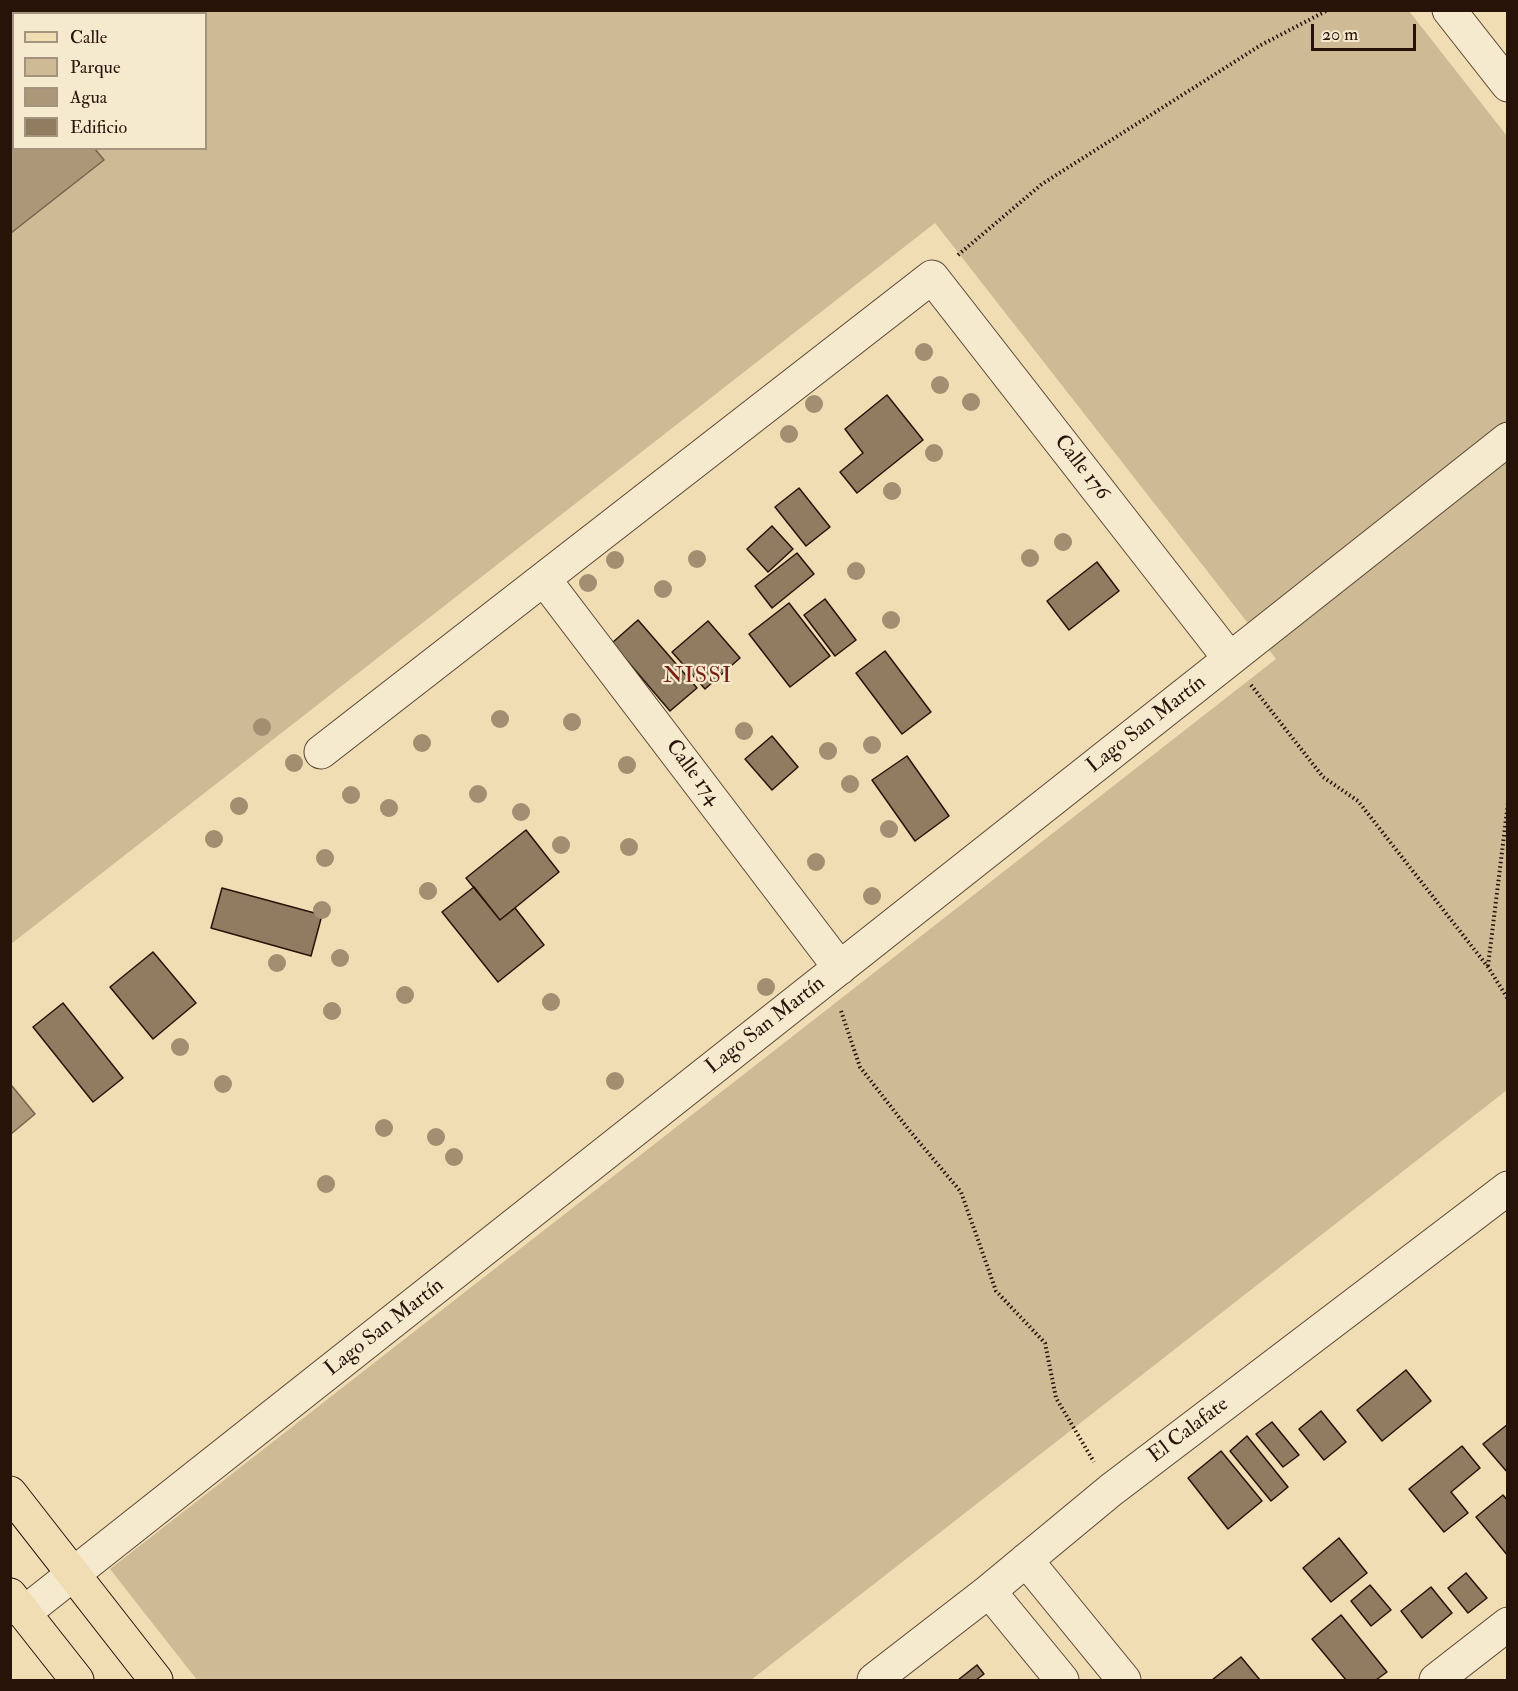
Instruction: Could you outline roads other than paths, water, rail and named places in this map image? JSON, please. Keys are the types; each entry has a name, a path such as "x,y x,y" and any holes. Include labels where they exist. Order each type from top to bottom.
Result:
{"main road":[{"path":"10,1493 156,1680"},
{"path":"17,1604 77,1680"}],"street":[{"path":"1449,10 1508,85"},
{"name":"Calle 176","path":"544,579 932,277 1230,659"},
{"name":"Lago San Martín","path":"17,1604 73,1574 1508,440"},
{"path":"321,752 544,579"},
{"name":"Calle 174","path":"544,579 835,972"},
{"name":"El Calafate","path":"874,1680 989,1591 1111,1490 1508,1188"},
{"path":"1026,1560 1124,1680"},
{"path":"989,1591 1062,1680"},
{"path":"1436,1680 1508,1624"}],"water":[{"path":"12,143 12,150 96,150 104,160 11,233 10,145"},
{"path":"12,1086 35,1114 11,1134 10,1087"}],"district":[{"name":"NISSI","path":"698,677"}]}
